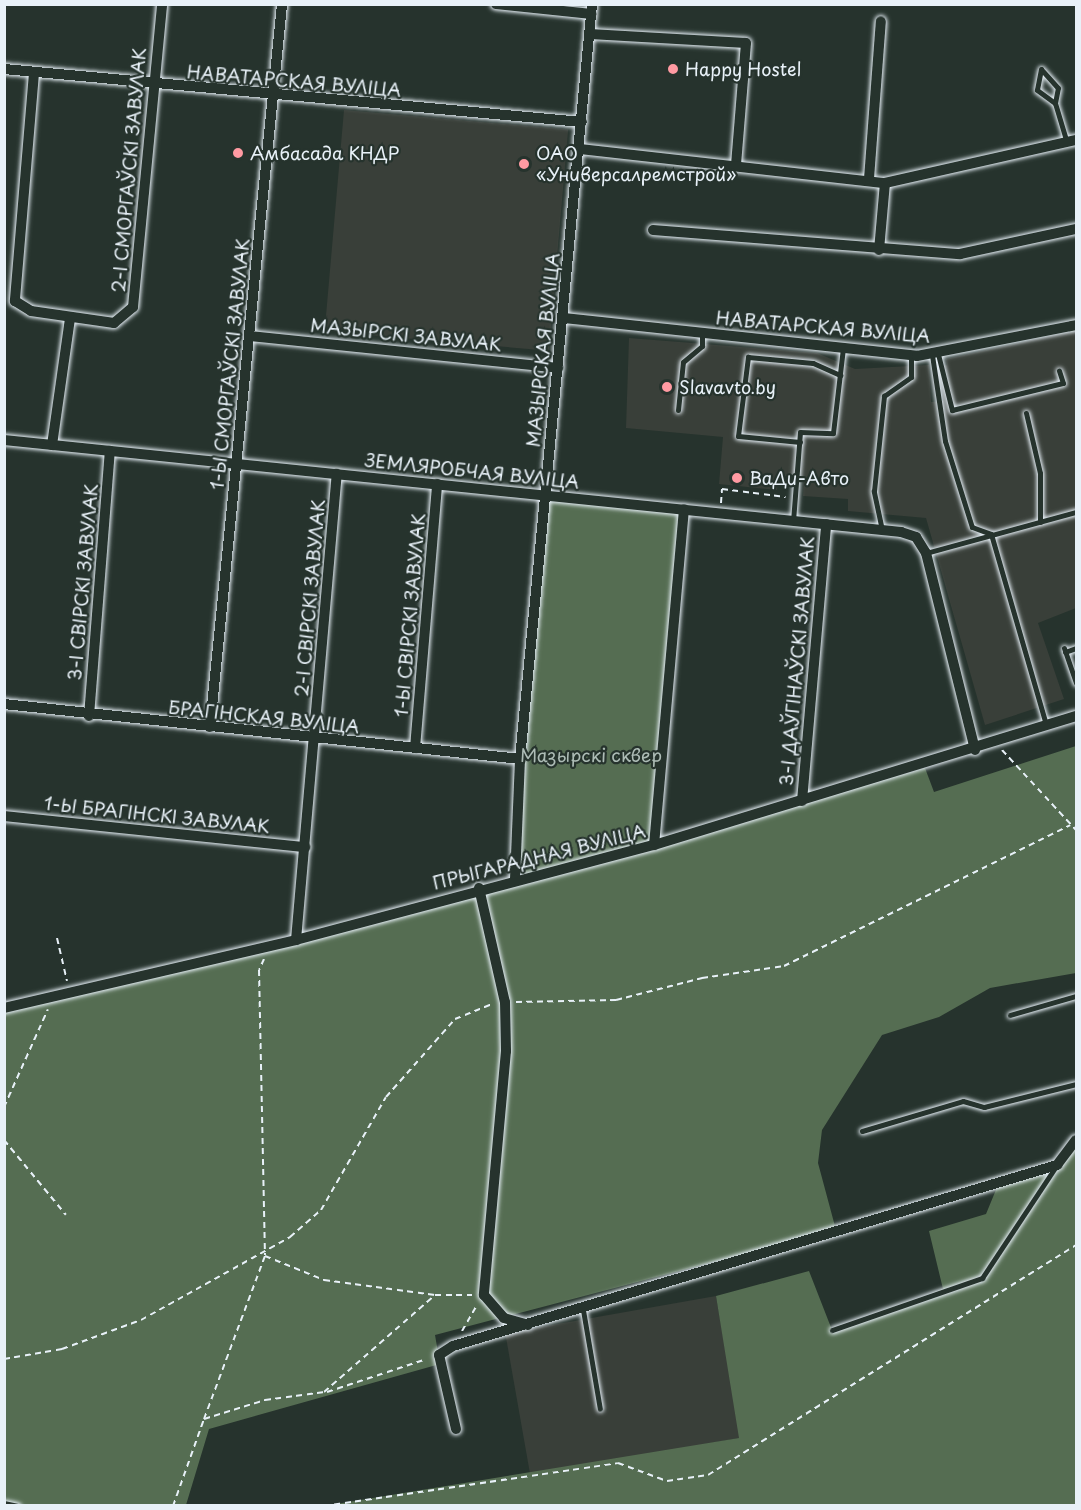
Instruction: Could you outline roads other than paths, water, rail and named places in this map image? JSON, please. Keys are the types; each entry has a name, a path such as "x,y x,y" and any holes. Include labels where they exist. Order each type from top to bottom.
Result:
{"street":[{"name":"2-І СМОРГАЎСКІ ЗАВУЛАК","path":"34,73 15,301 31,311 70,319 114,323 133,307 152,85 162,4"},
{"name":"1-Ы СМОРГАЎСКІ ЗАВУЛАК","path":"210,727 282,4"},
{"path":"496,4 591,9"},
{"name":"МАЗЫРСКАЯ ВУЛІЦА","path":"515,879 520,759 580,149 591,9"},
{"path":"869,179 881,21"},
{"path":"590,34 746,43 736,164"},
{"name":"НАВАТАРСКАЯ ВУЛІЦА","path":"4,69 152,85 582,122"},
{"path":"580,149 736,164 869,179 885,183 1072,142"},
{"path":"879,250 885,183"},
{"path":"653,230 879,250 960,254 1077,229"},
{"name":"НАВАТАРСКАЯ ВУЛІЦА","path":"564,318 911,355 935,355 1050,333 1077,325"},
{"path":"52,445 70,319"},
{"name":"МАЗЫРСКІ ЗАВУЛАК","path":"250,336 558,368"},
{"name":"ЗЕМЛЯРОБЧАЯ ВУЛІЦА","path":"4,440 882,530 916,537 926,553"},
{"name":"3-І СВІРСКІ ЗАВУЛАК","path":"89,716 110,451"},
{"name":"2-І СВІРСКІ ЗАВУЛАК","path":"296,940 337,474"},
{"name":"1-Ы СВІРСКІ ЗАВУЛАК","path":"415,748 437,484"},
{"path":"654,844 684,509"},
{"name":"3-І ДАЎГІНАЎСКІ ЗАВУЛАК","path":"802,801 826,524"},
{"path":"926,553 975,750"},
{"name":"БРАГІНСКАЯ ВУЛІЦА","path":"4,704 89,716 210,727 314,740 520,759"},
{"name":"ПРЫГАРАДНАЯ ВУЛІЦА","path":"4,1008 71,995 268,948 479,888 654,844 975,750 1077,716"},
{"name":"1-Ы БРАГІНСКІ ЗАВУЛАК","path":"4,816 305,848"},
{"path":"479,888 505,1002 506,1051 484,1295 504,1318 529,1325"},
{"path":"456,1429 439,1355 453,1346 583,1310 1057,1165 1077,1140"}],"lane":[{"path":"1055,103 1058,88 1041,69 1036,90 1055,103 1072,142"},
{"path":"678,410 683,362 702,346 702,333"},
{"path":"793,521 801,432 833,433 843,348"},
{"path":"882,530 874,491 884,396 911,377 911,355"},
{"path":"935,355 952,410 1063,383 1059,371"},
{"path":"935,355 945,441 972,527 991,534"},
{"path":"800,442 738,436 748,357 813,363 840,375"},
{"path":"1026,413 1040,473 1040,522"},
{"path":"926,553 1077,512"},
{"path":"991,534 1047,726"},
{"path":"1077,648 1064,650 1077,683"},
{"path":"1010,1014 1077,996"},
{"path":"862,1131 963,1101 984,1107 1077,1084"},
{"path":"832,1330 982,1278 1057,1165"},
{"path":"583,1310 600,1409"},
{"path":"4,1503 18,1506"}],"place":[{"name":"Happy Hostel","path":"673,69"},
{"name":"Амбасада КНДР","path":"238,153"},
{"name":"ОАО «Универсалремстрой»","path":"524,164"},
{"name":"Slavavto.by","path":"667,387"},
{"name":"ВаДи-Авто","path":"737,478"}],"park label":[{"name":"Мазырскі сквер","path":"591,755"}]}
